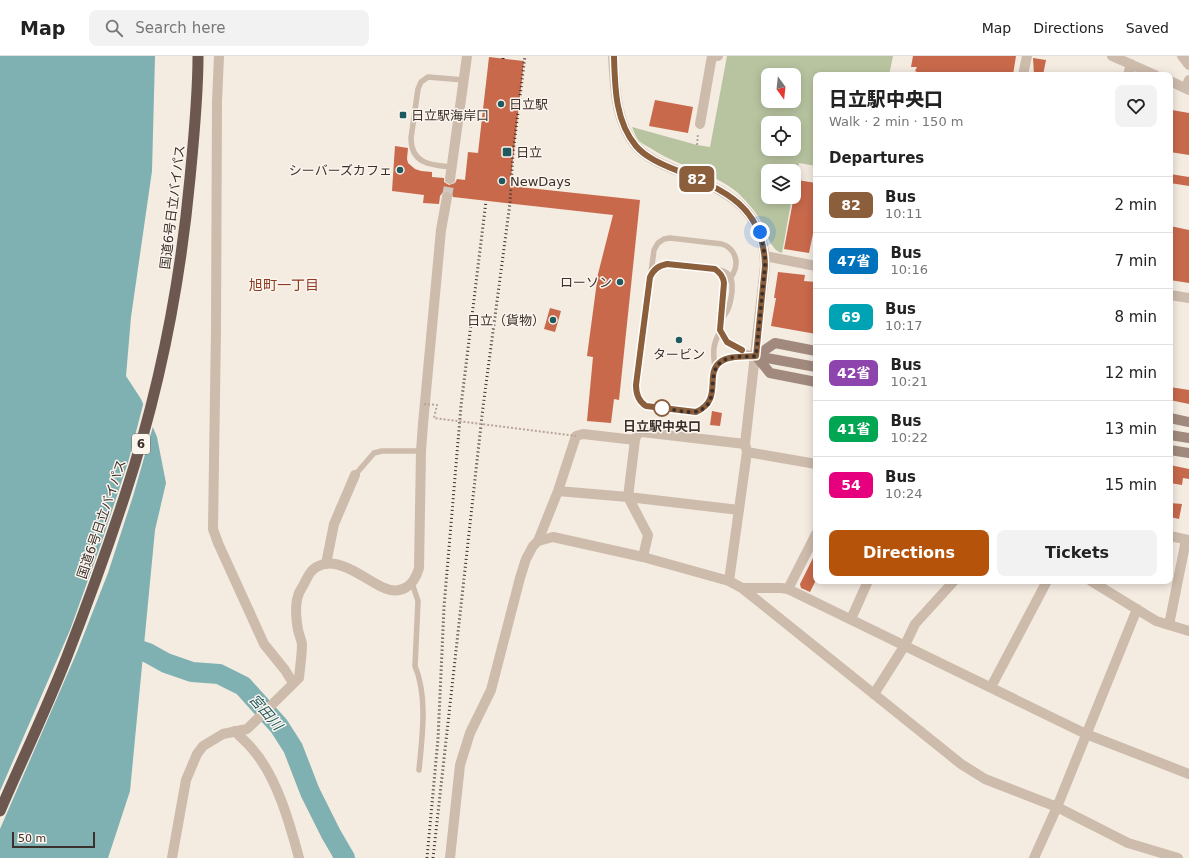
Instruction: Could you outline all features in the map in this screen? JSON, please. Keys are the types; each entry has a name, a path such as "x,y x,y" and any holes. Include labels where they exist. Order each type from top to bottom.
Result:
{"highway":[{"name":"国道6号日立バイパス","path":"0,811 65,660 104,559 126,493 160,371 179,275 187,216 197,115 198,56"}],"main road":[{"path":"756,356 775,343 813,350"},
{"path":"756,356 813,366"},
{"path":"756,356 770,373 813,381"},
{"path":"1173,419 1189,422"},
{"path":"1173,435 1189,438"},
{"path":"1173,451 1189,454"}],"street":[{"path":"219,56 217,102 213,529 264,644 285,670 293,683"},
{"path":"450,179 467,56"},
{"path":"614,56 615,85 622,122 637,147 664,165 708,183 732,197 746,211 760,232 765,256 765,266 739,510 729,581"},
{"path":"700,124 712,56 718,56"},
{"path":"1024,72 1027,56"},
{"path":"1112,56 1149,72"},
{"path":"1182,56 1189,65"},
{"path":"1129,72 1131,64"},
{"path":"1173,82 1188,86"},
{"path":"172,858 186,780 196,754 203,746 223,734 247,729 299,678 302,643 296,617 297,597 310,571 326,564 342,566 356,572 383,588 393,591 404,589 412,584 416,578 419,568 421,451 424,404 442,230 448,197"},
{"path":"765,256 813,265"},
{"path":"1173,295 1189,298"},
{"path":"643,557 648,535 628,497 637,434 642,432 746,448 813,463"},
{"path":"450,858 460,765 470,733 491,690 526,559 533,546 538,541 558,491 576,436 583,434 635,440"},
{"path":"326,564 334,524 355,475"},
{"path":"558,491 628,497 739,510"},
{"path":"538,541 553,537 643,557 729,581 742,588 961,764 985,779 1057,807 1128,843 1178,858"},
{"path":"1169,625 1187,540 1173,537"},
{"path":"788,589 813,540"},
{"path":"851,619 867,584"},
{"path":"874,694 905,645 915,624 951,584"},
{"path":"991,688 1045,584"},
{"path":"1096,584 1156,621 1189,631"},
{"path":"742,588 788,589 1086,734 1189,774"},
{"path":"1034,858 1057,807 1137,609"},
{"path":"235,731 254,751 268,772 279,795 299,858"}],"lane":[{"path":"451,167 425,163 414,152 411,146 418,89 421,82 428,77 464,80"},
{"path":"715,269 723,277 724,283 720,330 714,341 713,356 715,369 710,401 703,409 696,412 646,406 641,403 638,398 636,385 654,250 658,243 664,239 670,238 728,246 735,256 736,263 734,273 724,283"},
{"path":"650,277 653,270 660,265 667,264 725,271 733,284 728,312 720,320"},
{"path":"720,330 727,342 734,347 756,356"},
{"path":"715,369 719,363 727,359 734,357 756,356"},
{"path":"355,475 374,453 382,450 421,451"},
{"path":"412,584 418,601 415,666 418,673 422,702 422,731 418,770"}],"path":[{"path":"424,404 437,405 434,418 576,436"}],"green space":[{"path":"727,56 893,56 890,72 813,72 813,165 799,163 761,164 761,204 791,204 782,253 774,248 757,215 737,192 717,179 662,155 639,141 632,127 697,145 710,147"}],"water":[{"path":"0,56 155,56 152,171 131,317 126,376 141,399 157,437 166,483 155,530 130,791 108,858 0,858"}],"pier":[{"path":"144,401 154,423 134,493 108,573 77,652 0,829 0,791 70,630 102,541 129,459"}],"building":[{"path":"913,56 1016,56 1013,72 917,72 915,71 917,67 911,67"},
{"path":"489,57 524,61 510,186 640,200 619,400 614,399 611,423 587,421 593,357 587,356 598,274 613,215 453,197 451,192 448,191 444,191 440,196 439,204 423,203 424,195 392,191 395,146 408,148 408,163 415,169 432,172 432,177 444,178 444,182 449,185 455,183 457,179 465,180 468,152 478,153"},
{"path":"1033,58 1046,60 1044,72 1034,72"},
{"path":"655,100 693,107 688,133 649,126"},
{"path":"1173,110 1189,113 1189,155 1173,152"},
{"path":"1173,174 1189,177 1189,186 1173,183"},
{"path":"801,181 813,183 813,234 809,253 784,249 792,204 801,204"},
{"path":"1173,227 1189,230 1189,283 1173,280"},
{"path":"778,272 805,275 804,281 813,282 813,333 771,326 776,298 774,298"},
{"name":"日立（貨物）","path":"550,308 561,311 555,332 544,329"},
{"path":"1173,387 1189,390 1189,404 1173,401"},
{"path":"712,411 722,413 720,426 710,425"},
{"path":"1173,466 1189,469 1189,479 1183,478 1182,485 1173,484"},
{"path":"1173,503 1182,504 1179,519 1173,518"},
{"path":"813,558 814,584 810,592 801,588 800,584"}],"waterway":[{"name":"宮田川","path":"118,643 148,653 166,663 192,672 219,674 243,686 279,726 293,748 310,792 345,858"}],"tunnel":[{"path":"447,197 450,179"}],"railway":[{"path":"433,858 483,407 510,203 513,153 525,56"},
{"path":"427,858 438,739 444,607 461,406 486,201"}],"bus line":[{"name":"82","path":"614,56 615,85 618,107 622,122 637,147 664,165 702,180 719,188 732,197 746,211 760,232 765,256 756,356 734,357 719,363 715,369 710,401 703,409 696,412 646,406 641,403 638,398 636,385 650,277 653,270 660,265 667,264 715,269 720,273 723,277 724,283 720,330 727,342 742,350"}],"place":[{"name":"日立駅","path":"501,104"},
{"name":"日立駅海岸口","path":"403,115"},
{"name":"日立","path":"507,152"},
{"name":"シーバーズカフェ","path":"400,170"},
{"name":"NewDays","path":"502,181"},
{"name":"ローソン","path":"620,282"},
{"name":"日立（貨物）","path":"553,320"},
{"name":"タービン","path":"679,340"},
{"name":"日立駅中央口","path":"662,408"}],"district":[{"name":"旭町一丁目","path":"284,285"}],"route":[{"path":"662,408 696,412 703,409 710,401 715,369 719,363 734,357 756,356 765,266 765,256 760,232"}]}
